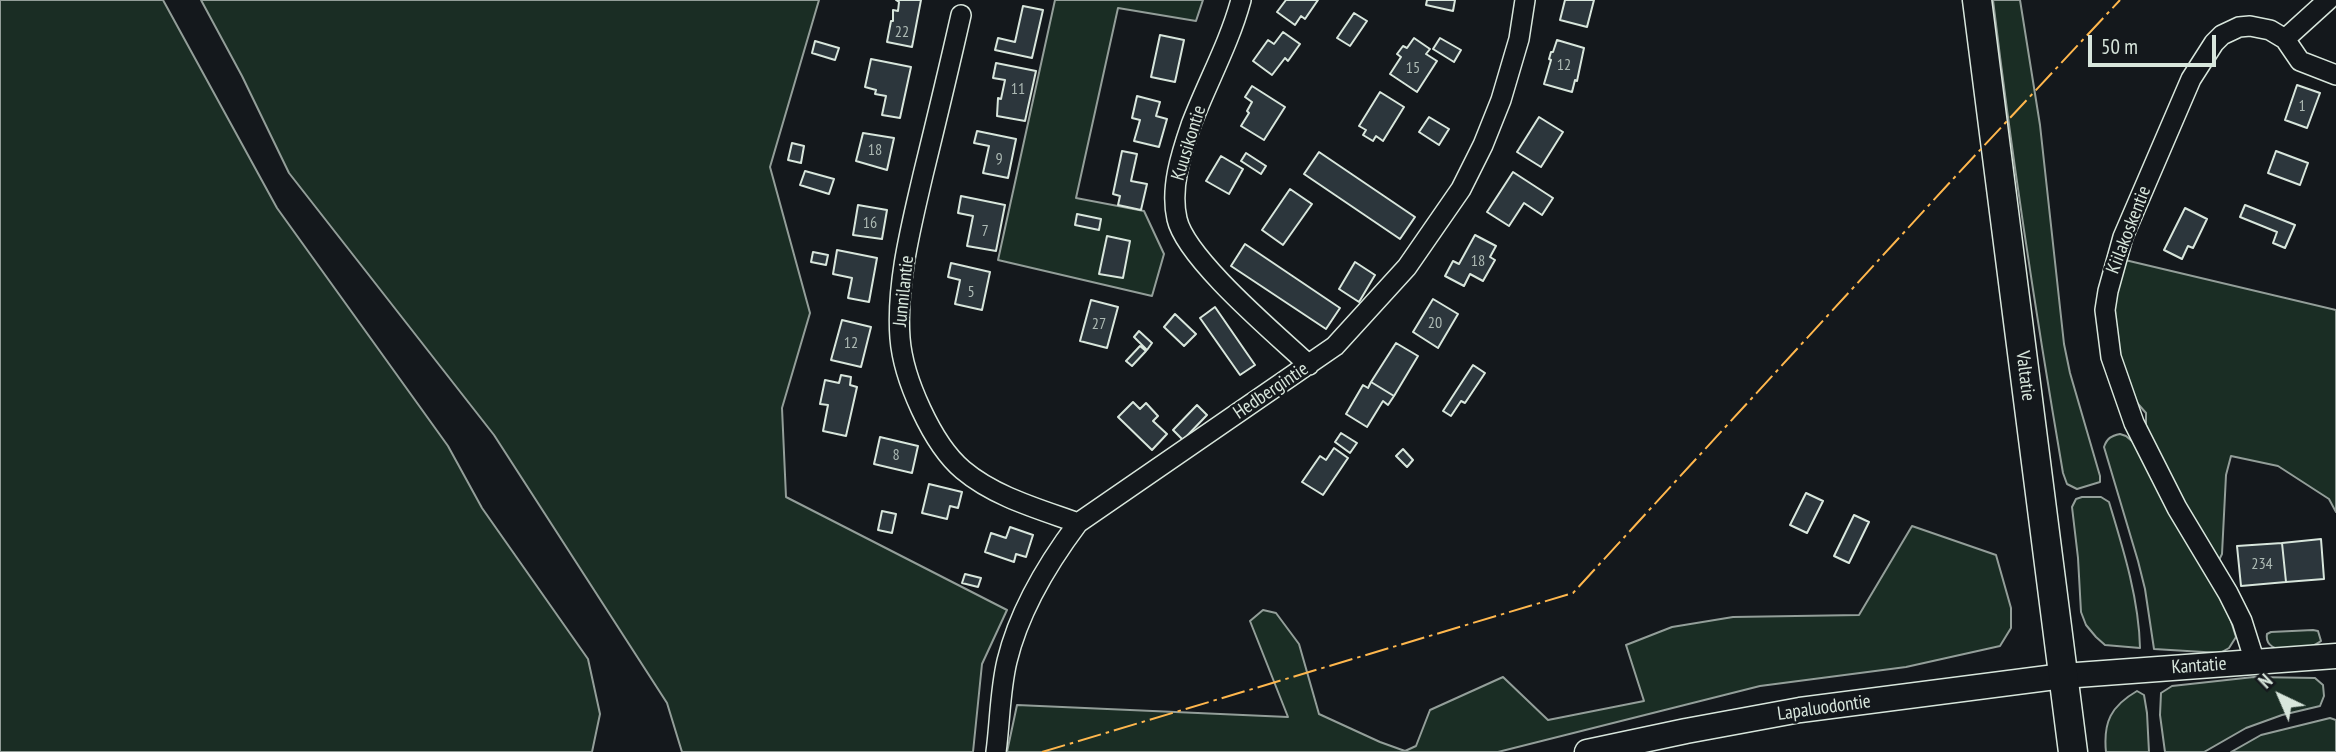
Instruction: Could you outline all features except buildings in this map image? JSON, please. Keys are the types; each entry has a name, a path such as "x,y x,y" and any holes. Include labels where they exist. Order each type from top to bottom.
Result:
{"highway":[{"name":"Valtatie","path":"1977,0 2073,752"}],"main road":[{"name":"Kantatie","path":"2063,677 2336,656"},
{"name":"Lapaluodontie","path":"1587,752 1800,710 2063,677"}],"street":[{"name":"Kuusikontie","path":"1241,0 1225,48 1191,125 1176,179 1174,204 1177,222 1191,250 1241,302 1309,365"},
{"name":"Hedbergintie","path":"996,752 1007,661 1021,623 1058,550 1078,523 1335,346 1358,324 1407,267 1461,189 1483,145 1501,100 1519,39 1525,0"},
{"path":"2328,0 2285,39 2301,61 2336,75"},
{"name":"Junnilantie","path":"961,15 913,222 900,304 900,340 919,406 933,434 949,456 963,470 990,489 1078,523"},
{"name":"Kiilakoskentie","path":"2255,662 2242,621 2228,593 2177,509 2134,423 2111,357 2105,310 2113,265 2123,237 2200,62 2222,35 2239,27 2270,30 2285,39"}],"green space":[{"path":"0,0 163,0 277,208 448,446 482,508 588,659 600,714 592,752 0,752"},
{"path":"201,0 819,0 770,167 810,313 782,408 786,497 1007,610 982,664 973,752 682,752 667,703 494,435 289,173"},
{"path":"1055,0 1203,0 1196,21 1118,8 1076,198 1144,211 1164,254 1152,296 998,260"},
{"path":"1993,0 2020,0 2040,125 2064,344 2100,476 2100,482 2077,489 2067,484 2063,473 2025,237"},
{"path":"2125,260 2336,310 2336,512 2329,499 2278,466 2231,456 2226,475 2222,554 2217,564 2146,431 2146,413 2132,397 2118,347 2113,298"},
{"path":"2120,434 2133,442 2225,602 2236,637 2229,648 2220,653 2154,649 2145,589 2104,447 2106,441"},
{"path":"2101,497 2109,502 2133,592 2140,648 2105,645 2086,625 2081,612 2072,507 2076,499"},
{"path":"1912,526 1996,555 2011,608 2011,628 2000,646 1906,667 1760,686 1498,752 1007,752 1017,705 1288,717 1250,621 1263,610 1276,613 1299,644 1319,714 1405,751 1416,746 1430,710 1503,677 1548,720 1644,701 1626,645 1672,627 1733,617 1859,615"},
{"path":"2318,631 2321,641 2307,647 2279,649 2268,642 2267,634 2271,632"},
{"path":"2254,677 2315,678 2323,685 2324,696 2320,706 2282,715 2246,728 2204,752 2165,752 2160,715 2161,693 2172,686"},
{"path":"2137,691 2144,695 2149,752 2106,752 2106,732 2111,716 2121,703"},
{"path":"2330,718 2336,720 2336,752 2231,752 2261,735"}],"power":[{"path":"1042,752 1573,593 2120,0"}]}
